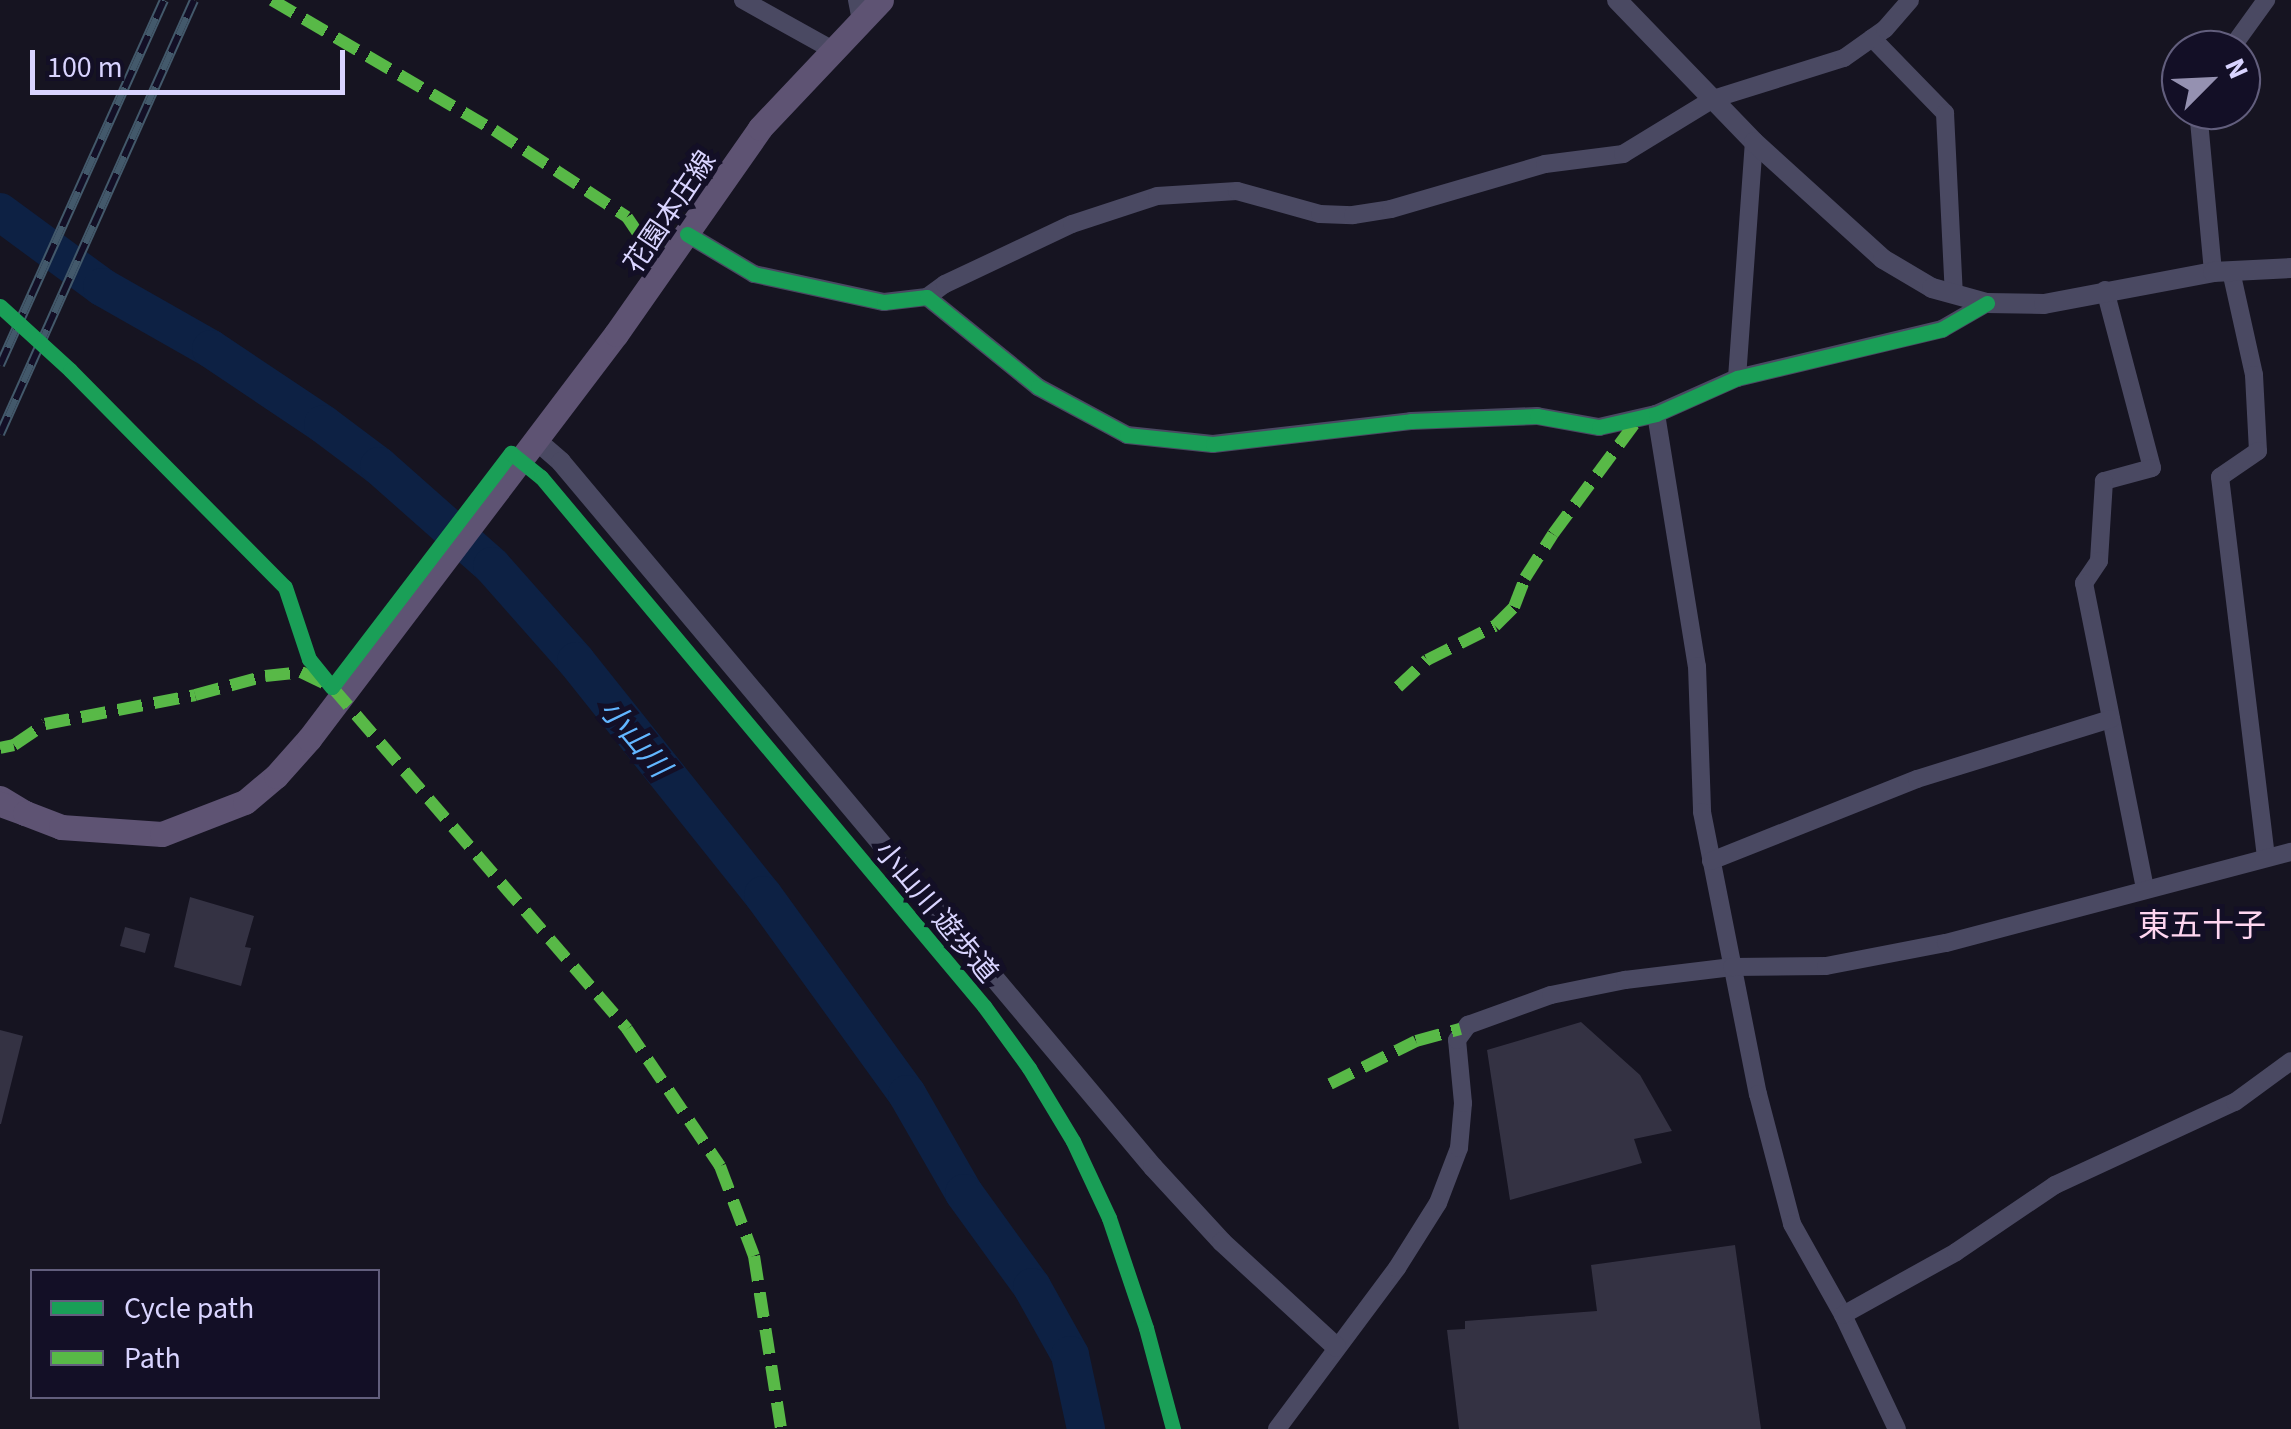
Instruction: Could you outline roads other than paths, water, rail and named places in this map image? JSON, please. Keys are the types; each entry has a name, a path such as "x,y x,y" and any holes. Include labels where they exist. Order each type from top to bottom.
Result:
{"main road":[{"name":"花園本庄線","path":"0,801 62,827 106,834 162,834 245,802 276,776 347,690 536,440 760,128 834,50 859,10 881,0"}],"street":[{"path":"743,0 834,50"},
{"path":"1617,0 1754,142 1883,258 1932,288 1988,303 2044,304 2222,272 2291,268"},
{"path":"687,234 754,274 884,302 928,297 945,284 1072,224 1157,196 1237,192 1320,214 1353,215 1545,164 1623,154 1713,99 1844,58 1872,38 1910,0"},
{"path":"2244,30 2266,0"},
{"path":"1872,38 1945,114 1954,294"},
{"path":"2201,130 2222,272 2254,374 2258,451 2220,477 2266,857"},
{"path":"1737,378 1754,142"},
{"path":"2105,290 2152,468 2104,480 2099,561 2084,582 2144,889"},
{"path":"928,297 1038,387 1127,435 1212,444 1410,421 1537,416 1599,427 1656,414 1737,378 1942,329 1988,303"},
{"path":"1656,414 1697,666 1700,782 1711,860 1758,1094 1792,1224 1843,1316 1897,1429"},
{"path":"536,440 561,462 1154,1167 1222,1242 1336,1347"},
{"path":"1711,860 1916,779 2111,719"},
{"path":"1278,1429 1397,1268 1438,1204 1455,1166 1462,1117 1456,1040 1460,1029 1561,993 1732,966 1826,966 1985,934 2291,852"},
{"path":"1843,1316 1956,1252 2055,1186 2208,1116 2291,1061"}],"waterway":[{"name":"小山川","path":"0,212 102,287 211,349 323,424 379,466 492,566 576,661 763,895 907,1094 964,1193 1032,1287 1070,1355 1086,1429"}],"railway":[{"path":"0,365 164,0"},
{"path":"0,434 194,0"}],"district":[{"name":"東五十子","path":"2202,926"}]}
